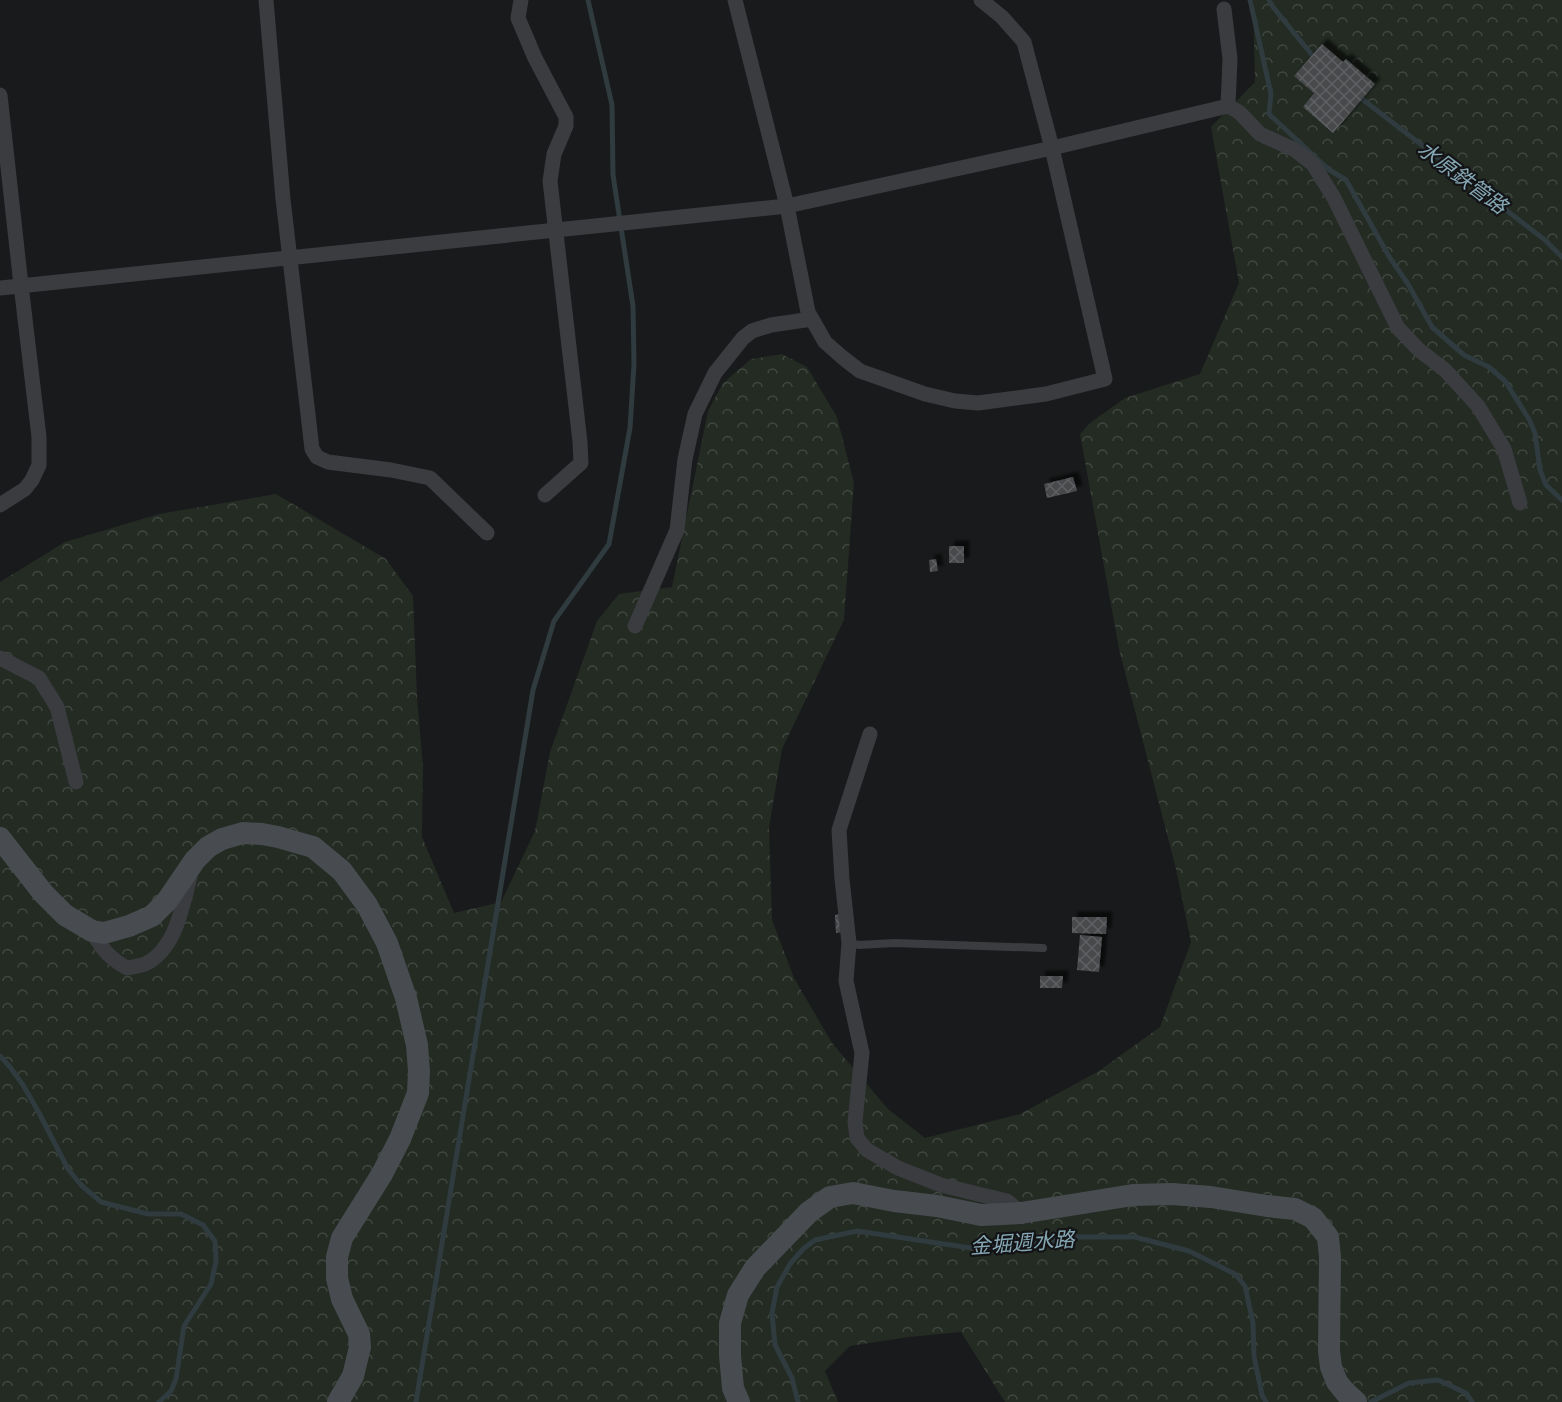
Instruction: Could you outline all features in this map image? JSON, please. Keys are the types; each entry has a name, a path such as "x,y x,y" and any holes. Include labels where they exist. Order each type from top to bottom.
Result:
{"street":[{"path":"266,0 283,200 312,449 317,457 328,462 391,470 430,478 487,533"},
{"path":"521,0 518,18 535,58 566,117 566,126 554,154 550,181 581,463 545,495"},
{"path":"735,0 786,206 808,312 825,342 860,371 925,394 955,401 978,403 1046,394 1106,379 1052,148 1024,42 1002,17 981,0"},
{"path":"1224,9 1230,59 1228,106"},
{"path":"0,95 39,437 39,465 32,480 25,489 0,505"},
{"path":"0,288 786,206 1052,148 1228,106 1239,112 1260,134 1295,150 1313,164 1334,198 1398,328 1419,350 1444,370 1478,406 1504,448 1520,503"},
{"path":"635,626 677,530 685,459 695,414 715,373 743,338 752,331 771,325 812,318"},
{"path":"0,658 39,678 57,707 76,782"},
{"path":"870,734 839,830 849,943 846,981 862,1053 855,1122 857,1138 867,1150 898,1168 941,1185 1006,1201 1022,1213"},
{"path":"0,838 43,893 65,915 92,932 104,933 152,916 167,901 195,860 208,847 222,839 243,833 278,837 313,848 342,871 367,905 387,943 406,998 417,1045 418,1094 400,1139 382,1174 342,1238 337,1257 336,1278 342,1299 359,1334 360,1347 353,1376 338,1402"},
{"path":"92,932 99,945 112,960 127,968 145,964 164,951 177,924 195,860"},
{"path":"739,1402 733,1388 729,1355 730,1323 738,1296 755,1268 809,1212 830,1197 853,1193 981,1215 1022,1213 1133,1196 1172,1194 1295,1209 1313,1218 1328,1237 1331,1367 1344,1392 1356,1402"}],"lane":[{"path":"849,943 1043,948"}],"green space":[{"path":"1253,0 1562,0 1562,1402 1005,1402 961,1332 850,1346 825,1371 838,1402 0,1402 0,582 65,542 159,514 276,494 386,559 413,596 417,697 423,766 422,837 454,913 501,902 535,831 550,752 597,621 619,594 672,587 708,411 723,383 751,359 782,354 807,367 837,417 854,483 844,620 782,749 769,828 772,920 794,978 832,1043 888,1109 925,1138 1020,1114 1099,1071 1160,1027 1191,942 1176,869 1119,649 1080,434 1090,423 1125,398 1200,374 1239,283 1211,127 1255,82"}],"building":[{"path":"1322,44 1343,62 1346,59 1375,84 1333,133 1303,107 1314,93 1294,76"},
{"path":"1073,477 1077,491 1047,498 1044,484"},
{"path":"949,546 964,546 964,563 949,563"},
{"path":"936,559 938,571 930,572 929,560"},
{"path":"841,914 843,932 836,933 835,915"},
{"path":"1072,917 1107,917 1106,934 1072,933"},
{"path":"1080,935 1102,937 1099,972 1077,970"},
{"path":"1040,976 1063,976 1062,988 1040,988"}],"waterway":[{"path":"416,1402 533,690 554,621 609,544 630,428 634,364 633,306 613,175 612,105 588,0"},
{"path":"1250,0 1271,94 1269,114 1328,169 1346,180 1432,327 1464,355 1489,367 1505,381 1535,433 1540,470 1546,485 1562,500"},
{"path":"1269,0 1312,55"},
{"name":"水原鉄管路","path":"1362,99 1545,240 1562,257"},
{"name":"金堀週水路","path":"0,1056 23,1085 68,1169 81,1185 101,1202 148,1214 181,1214 203,1225 215,1241 216,1261 211,1284 184,1326 176,1379 171,1391 159,1402"},
{"name":"金堀週水路","path":"798,1402 792,1378 775,1345 772,1313 777,1287 790,1264 803,1249 815,1240 857,1231 971,1248 1032,1245 1073,1237 1135,1237 1189,1251 1235,1274 1245,1286 1253,1323 1254,1356 1262,1395 1266,1402"},
{"name":"金堀週水路","path":"1371,1402 1409,1383 1438,1380 1466,1393 1472,1402"}]}
